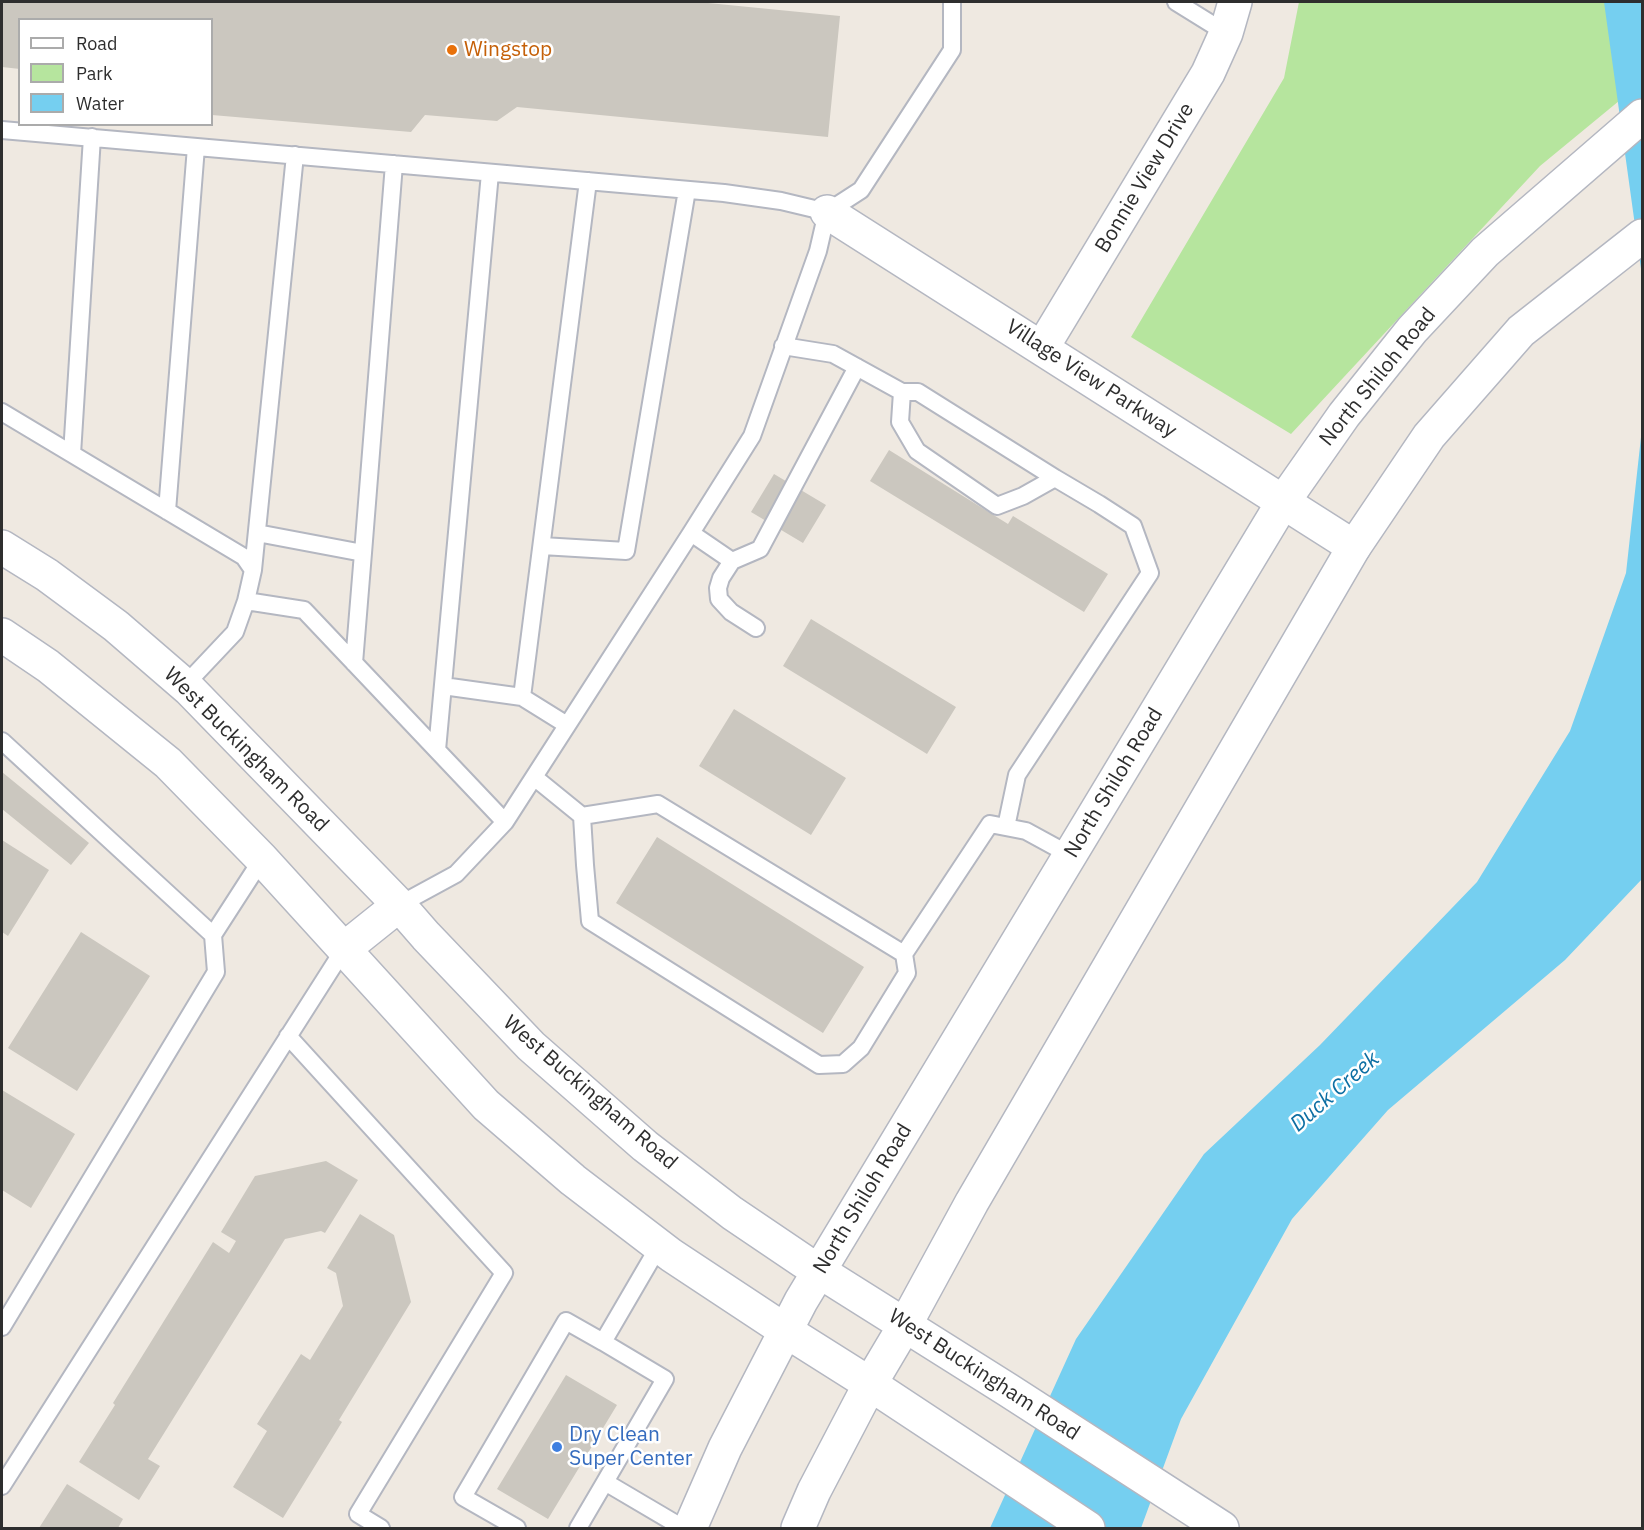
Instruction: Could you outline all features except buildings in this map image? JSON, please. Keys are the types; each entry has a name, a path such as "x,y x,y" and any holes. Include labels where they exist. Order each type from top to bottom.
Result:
{"main road":[{"name":"Bonnie View Drive","path":"1042,348 1208,74 1226,33 1235,2"},
{"name":"North Shiloh Road","path":"690,1528 725,1448 801,1301 1283,502 1344,415 1412,330 1485,252 1642,116"},
{"name":"Village View Parkway","path":"827,212 1354,547"},
{"path":"798,1528 814,1491 870,1384 972,1202 1354,547 1429,436 1521,331 1642,236"},
{"name":"West Buckingham Road","path":"2,547 46,575 116,626 185,685 399,904 426,936 531,1046 645,1146 732,1213 819,1271 1215,1524"},
{"path":"2,635 48,666 168,763 262,859 486,1105 573,1180 659,1246 1088,1528"},
{"path":"344,949 399,904"}],"lane":[{"path":"399,904 456,874 506,822 752,436 818,251 827,212 861,190 952,50 952,2"},
{"path":"1176,2 1226,33"},
{"path":"2,130 724,193 781,201 827,212"},
{"path":"72,454 92,137"},
{"path":"167,511 196,147"},
{"path":"185,685 235,632 246,601 253,570 295,155"},
{"path":"354,663 394,164"},
{"path":"437,750 490,172"},
{"path":"522,697 588,181"},
{"path":"542,546 626,551 687,190"},
{"path":"783,346 833,354 902,392 918,392 1133,526 1150,573 1017,775 1006,827"},
{"path":"756,628 731,612 720,599 718,588 721,578 732,561 760,549 857,367"},
{"path":"902,392 900,422 917,451 997,506 1023,496 1054,478"},
{"path":"2,412 244,557 253,570"},
{"path":"257,533 363,552"},
{"path":"691,533 732,561"},
{"path":"246,601 304,610 506,822"},
{"path":"443,686 522,697 567,725"},
{"path":"2,741 213,935"},
{"path":"534,777 582,816 590,921 819,1065 843,1064 861,1048 907,973 904,954 990,824 1026,831 1070,855"},
{"path":"582,816 658,804 904,954"},
{"path":"2,1327 216,972 213,935 262,859"},
{"path":"2,1486 344,949"},
{"path":"288,1036 504,1273 358,1514 381,1528"},
{"path":"603,1342 659,1246"},
{"path":"517,1528 463,1497 566,1321 665,1379 578,1528"},
{"path":"605,1482 683,1528"}],"green space":[{"path":"1299,2 1642,2 1642,82 1540,166 1291,434 1131,337 1284,78"}],"water":[{"path":"1604,2 1642,2 1642,276"},
{"name":"Duck Creek","path":"1642,428 1642,879 1565,960 1388,1110 1292,1219 1181,1419 1141,1528 990,1528 1076,1339 1204,1154 1320,1045 1477,882 1570,731 1626,573"}],"place":[{"name":"Wingstop","path":"452,50"},
{"name":"Dry Clean Super Center","path":"557,1447"}]}
